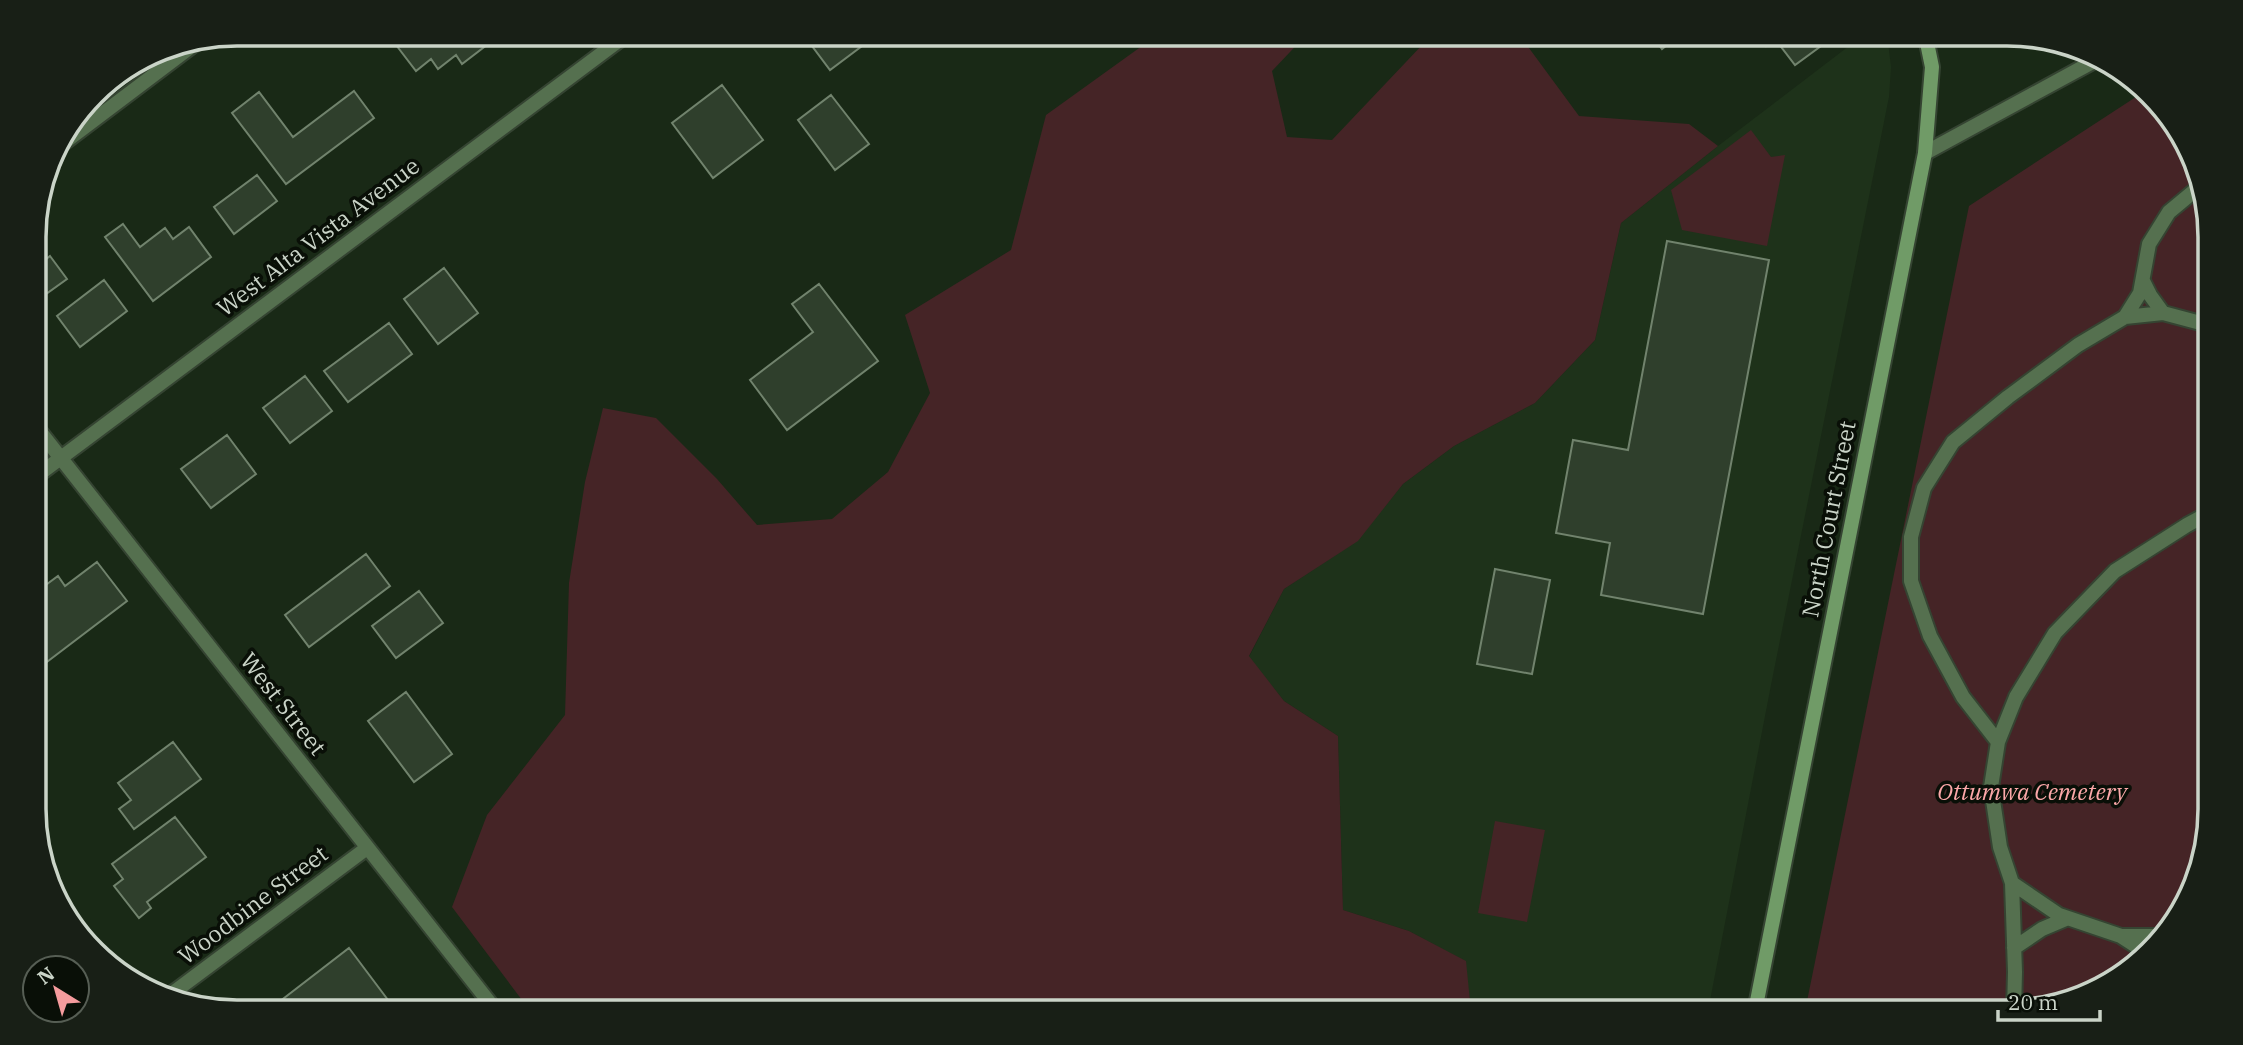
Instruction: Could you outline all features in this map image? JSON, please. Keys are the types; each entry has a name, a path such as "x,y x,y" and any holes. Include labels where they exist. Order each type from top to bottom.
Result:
{"main road":[{"name":"North Court Street","path":"1757,999 1925,153 1932,67 1928,45"}],"street":[{"name":"West Alta Vista Avenue","path":"46,468 613,45"},
{"path":"76,134 182,54"},
{"path":"1925,153 2088,64"},
{"path":"2125,317 2140,293 2149,244 2169,212 2192,193"},
{"path":"2143,281 2163,313"},
{"path":"1998,742 1963,697 1930,636 1911,581 1911,537 1924,488 1953,442 2078,345 2125,317 2163,313 2198,322"},
{"name":"West Street","path":"46,439 487,1000"},
{"path":"2014,999 2012,883 2000,847 1991,787 1998,742 2016,697 2055,633 2115,571 2198,518"},
{"name":"Woodbine Street","path":"177,990 367,848"},
{"path":"2012,883 2059,915 2121,936 2138,947"},
{"path":"2014,948 2042,929 2068,918"},
{"path":"2121,936 2149,936"}],"shaded area":[{"path":"1850,45 1888,45 1891,67 1889,97 1710,999 1470,999 1465,961 1409,931 1343,910 1338,736 1284,701 1249,657 1284,589 1357,541 1403,484 1454,446 1535,403 1595,340 1621,223"}],"green space":[{"path":"1143,45 1297,45 1272,71 1287,137 1332,140 1422,45 1527,45 1579,116 1689,124 1718,146 1621,223 1595,340 1535,403 1454,446 1403,484 1358,541 1284,589 1249,656 1284,701 1338,736 1343,910 1409,931 1466,961 1470,999 522,1000 452,907 487,815 565,715 569,583 585,482 603,408 656,418 717,479 757,525 832,519 888,472 930,393 905,315 1011,250 1046,115"},
{"name":"Ottumwa Cemetery","path":"2137,96 2158,120 2183,163 2196,211 2198,236 2198,809 2194,846 2183,882 2158,925 2142,944 2123,960 2091,980 2044,996 2019,999 1807,999 1969,206"},
{"path":"1751,130 1771,157 1785,155 1767,246 1682,230 1671,190"},
{"path":"1495,821 1545,830 1527,922 1478,913"}],"building":[{"path":"396,45 487,45 462,64 456,55 438,69 431,59 416,71"},
{"path":"811,45 863,45 830,70"},
{"path":"1780,45 1822,45 1795,65"},
{"path":"722,85 763,140 713,178 672,123"},
{"path":"354,91 374,118 286,184 232,113 259,92 293,137"},
{"path":"831,95 869,144 835,170 798,120"},
{"path":"257,175 277,201 234,234 214,207"},
{"path":"123,224 140,247 165,228 173,239 189,227 211,257 153,301 105,237"},
{"path":"1667,241 1769,260 1703,614 1601,595 1610,543 1556,533 1573,440 1628,450"},
{"path":"50,256 67,279 46,294 46,259"},
{"path":"444,268 478,313 438,344 404,299"},
{"path":"104,280 127,311 80,347 57,316"},
{"path":"819,284 878,361 787,430 750,380 813,332 792,304"},
{"path":"389,323 412,354 348,402 324,371"},
{"path":"305,376 332,411 290,443 263,408"},
{"path":"227,435 256,474 211,508 181,469"},
{"path":"366,554 390,586 309,647 285,615"},
{"path":"97,562 127,601 46,663 46,585 58,576 65,586"},
{"path":"1495,569 1550,580 1532,674 1477,664"},
{"path":"419,591 443,623 396,658 372,626"},
{"path":"406,692 452,754 414,782 368,721"},
{"path":"173,742 201,779 134,829 119,809 131,800 118,783"},
{"path":"175,817 206,857 147,902 151,908 139,918 114,886 123,879 112,864"},
{"path":"349,948 388,1000 282,1000"}]}
